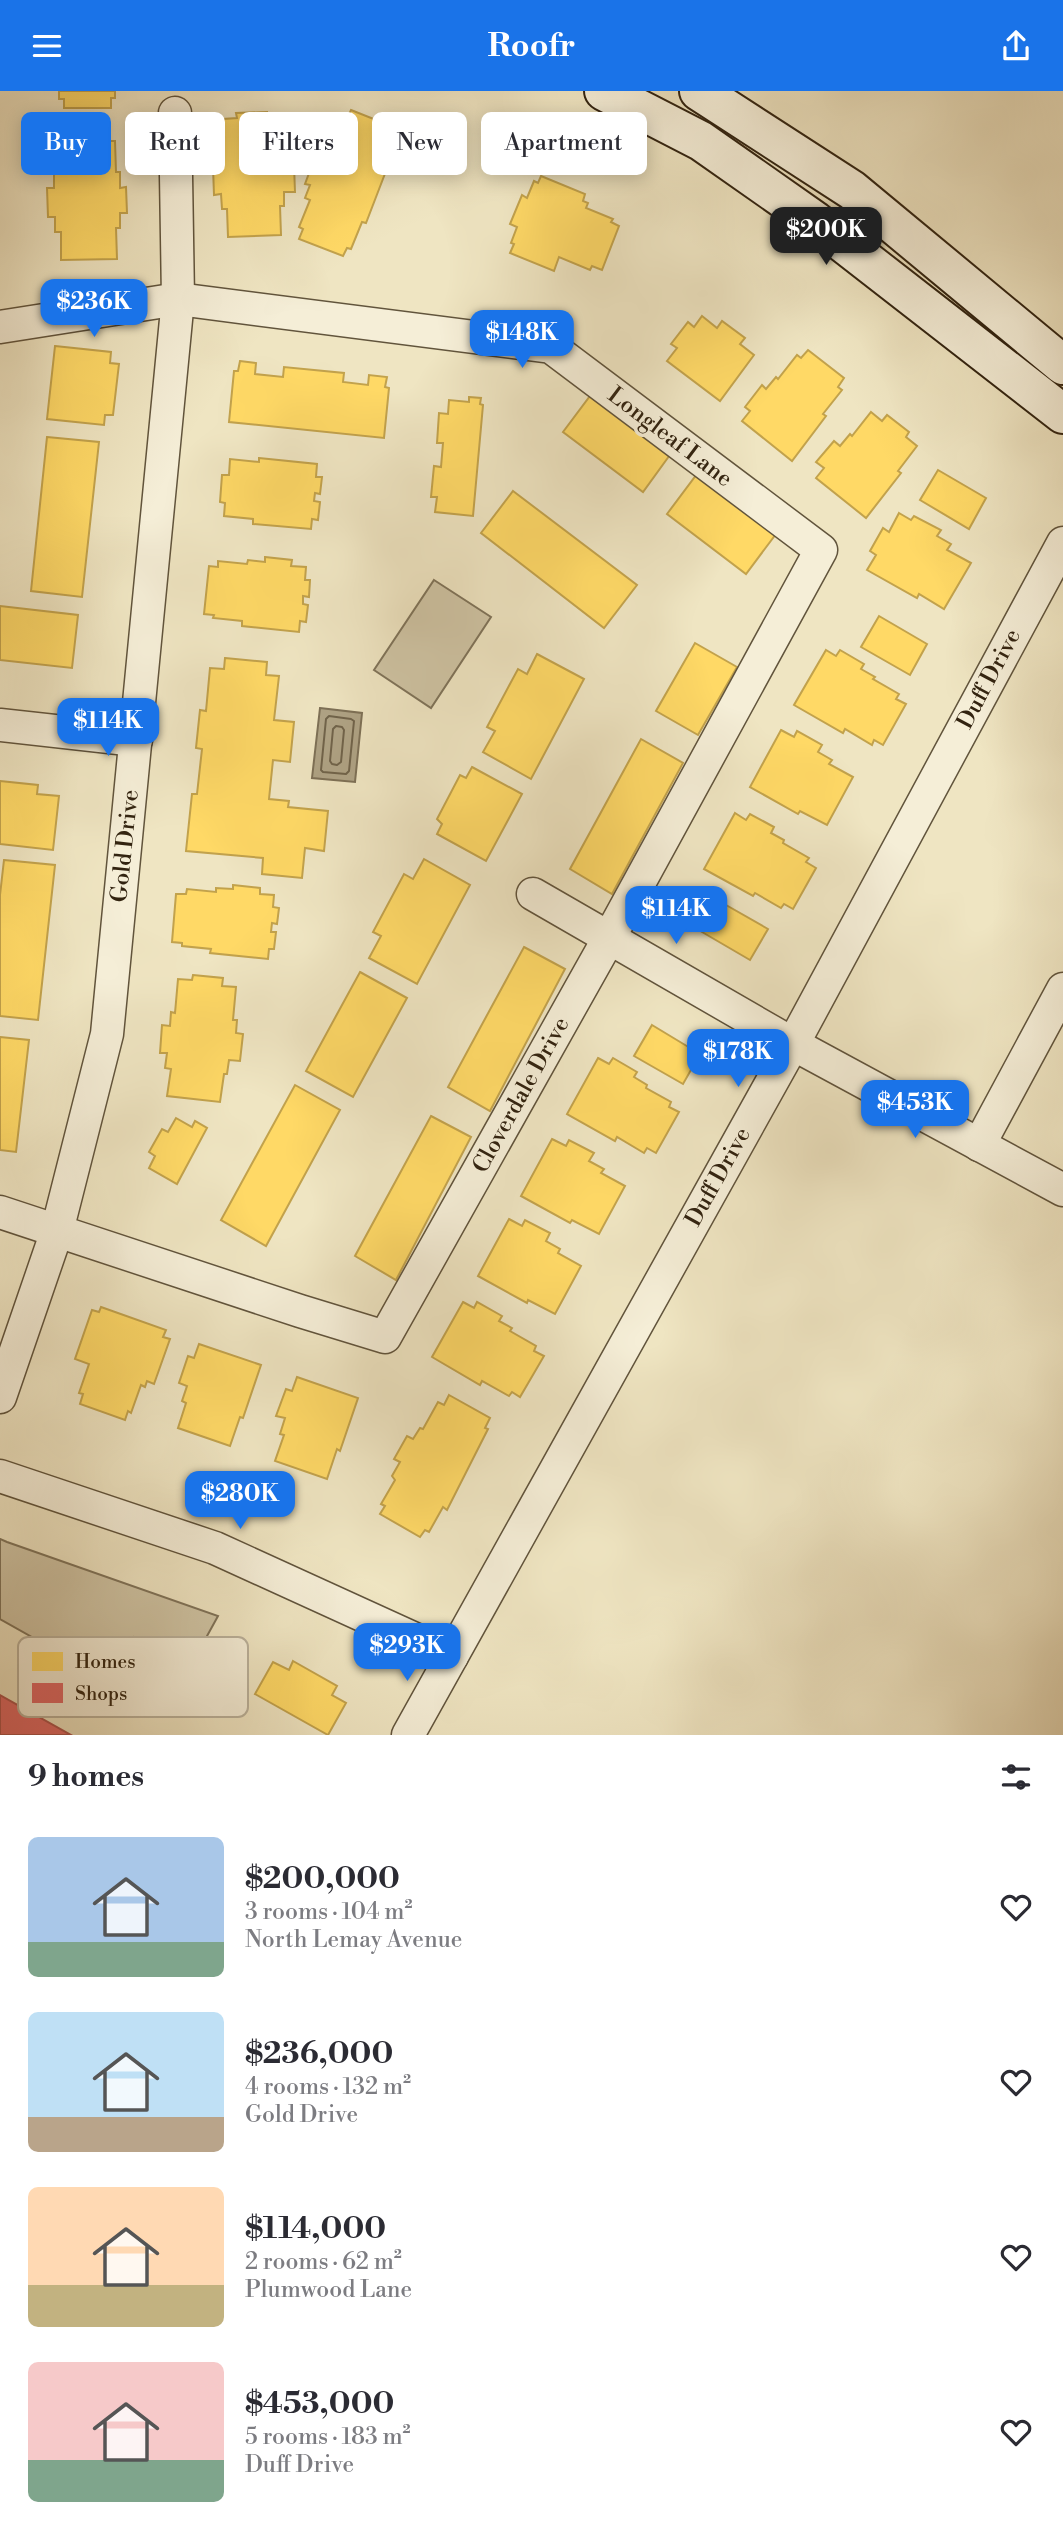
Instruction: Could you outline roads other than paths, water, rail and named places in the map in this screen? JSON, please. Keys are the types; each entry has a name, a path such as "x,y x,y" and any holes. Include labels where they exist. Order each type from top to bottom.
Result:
{"main road":[{"path":"604,91 701,141 815,221 1063,414"},
{"path":"699,91 852,190 1063,365"}],"street":[{"name":"Gold Drive","path":"0,1397 57,1231 107,1034 178,299 176,175"},
{"name":"Longleaf Lane","path":"0,327 178,299 551,347 821,550"},
{"name":"Duff Drive","path":"408,1735 793,1044 1063,543"},
{"name":"Cloverdale Drive","path":"57,1231 385,1337 609,938 821,550"},
{"path":"0,725 136,740"},
{"path":"533,894 793,1044 1063,1190"},
{"path":"979,1145 1063,989"},
{"path":"0,1212 57,1231"},
{"path":"0,1476 215,1548 452,1656"}],"water":[{"path":"320,708 362,713 355,782 312,778"}]}
